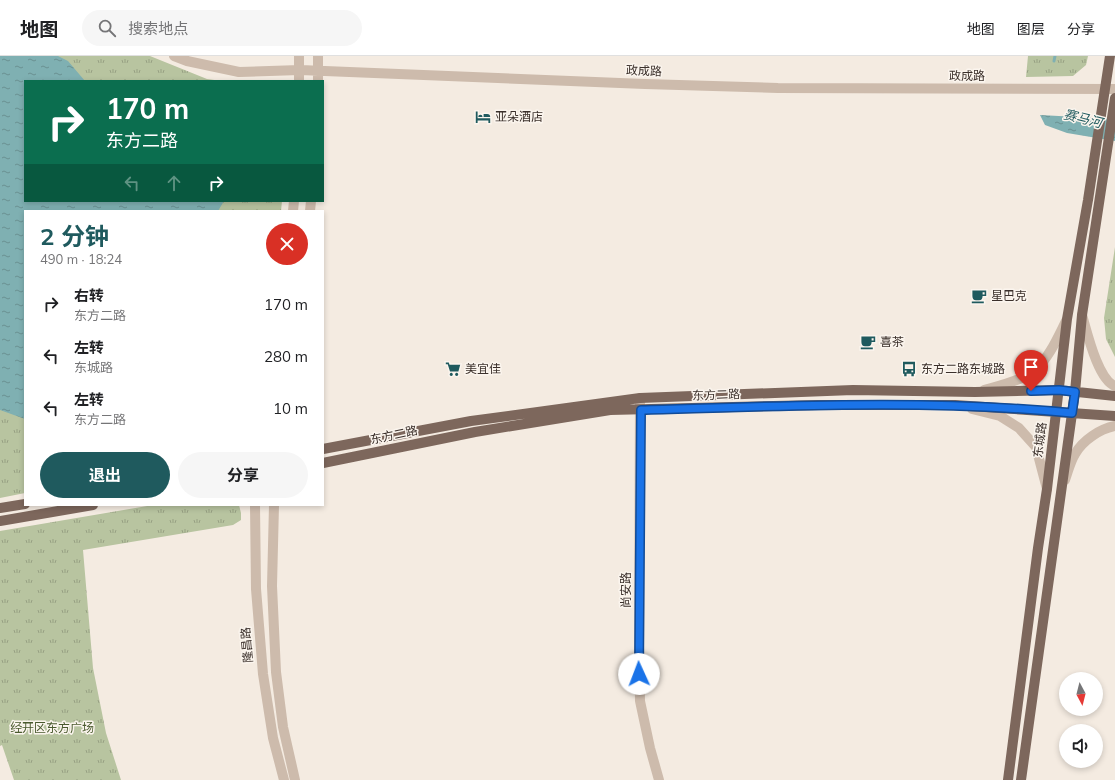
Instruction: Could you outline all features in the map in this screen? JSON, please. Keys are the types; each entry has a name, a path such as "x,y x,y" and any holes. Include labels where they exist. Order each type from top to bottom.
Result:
{"main road":[{"name":"东城路","path":"1022,780 1063,486 1075,392 1082,315 1107,148 1107,111 1110,89 1110,56"},
{"name":"东城路","path":"1008,780 1047,489 1067,319 1096,148 1107,111 1115,98"},
{"name":"东方二路","path":"324,449 471,421 640,398 853,390 976,392 1059,390 1115,396"},
{"name":"东方二路","path":"324,463 475,432 610,410 818,405 955,405 1115,416"},
{"path":"0,508 24,504"},
{"path":"0,521 87,506"}],"street":[{"name":"政成路","path":"174,56 187,61 239,72 300,70 318,76 778,88 1110,89"},
{"path":"299,56 299,80"},
{"path":"318,56 318,76"},
{"path":"1082,315 1099,368 1111,384 1115,386"},
{"path":"976,392 1010,383 1035,371 1049,353 1067,319"},
{"name":"尚安路","path":"640,398 640,701 650,748 659,780"},
{"path":"955,405 1000,416 1019,428 1036,448 1047,489"},
{"path":"1063,486 1075,454 1089,438 1109,427 1115,426"},
{"name":"隆昌路","path":"255,506 256,589 263,674 273,738 284,780"},
{"path":"274,506 272,586 276,672 283,727 295,780"}],"green space":[{"path":"0,56 150,56 207,79 214,80 24,80 24,202 282,202 281,210 24,210 24,493 0,498"},
{"path":"1028,56 1088,56 1086,65 1073,76 1026,77"},
{"path":"1115,247 1115,357 1106,339 1104,318"},
{"name":"经开区东方广场","path":"147,506 239,506 241,520 233,525 83,550 93,668 106,733 121,780 14,780 2,745 0,746 0,531"}],"water":[{"path":"0,56 58,56 68,61 84,80 24,80 24,202 223,202 219,210 24,210 24,419 0,410"},
{"path":"1040,115 1115,119 1115,141 1067,133 1045,125"}],"waterway":[{"name":"赛马河","path":"1054,61 1055,56"}],"place":[{"name":"亚朵酒店","path":"483,117"},
{"name":"星巴克","path":"979,296"},
{"name":"喜茶","path":"868,342"},
{"name":"美宜佳","path":"453,369"},
{"name":"东方二路东城路","path":"909,369"}],"route":[{"path":"639,674 641,410 818,405 955,405 1072,413 1075,392 1059,390 1031,391"}]}
